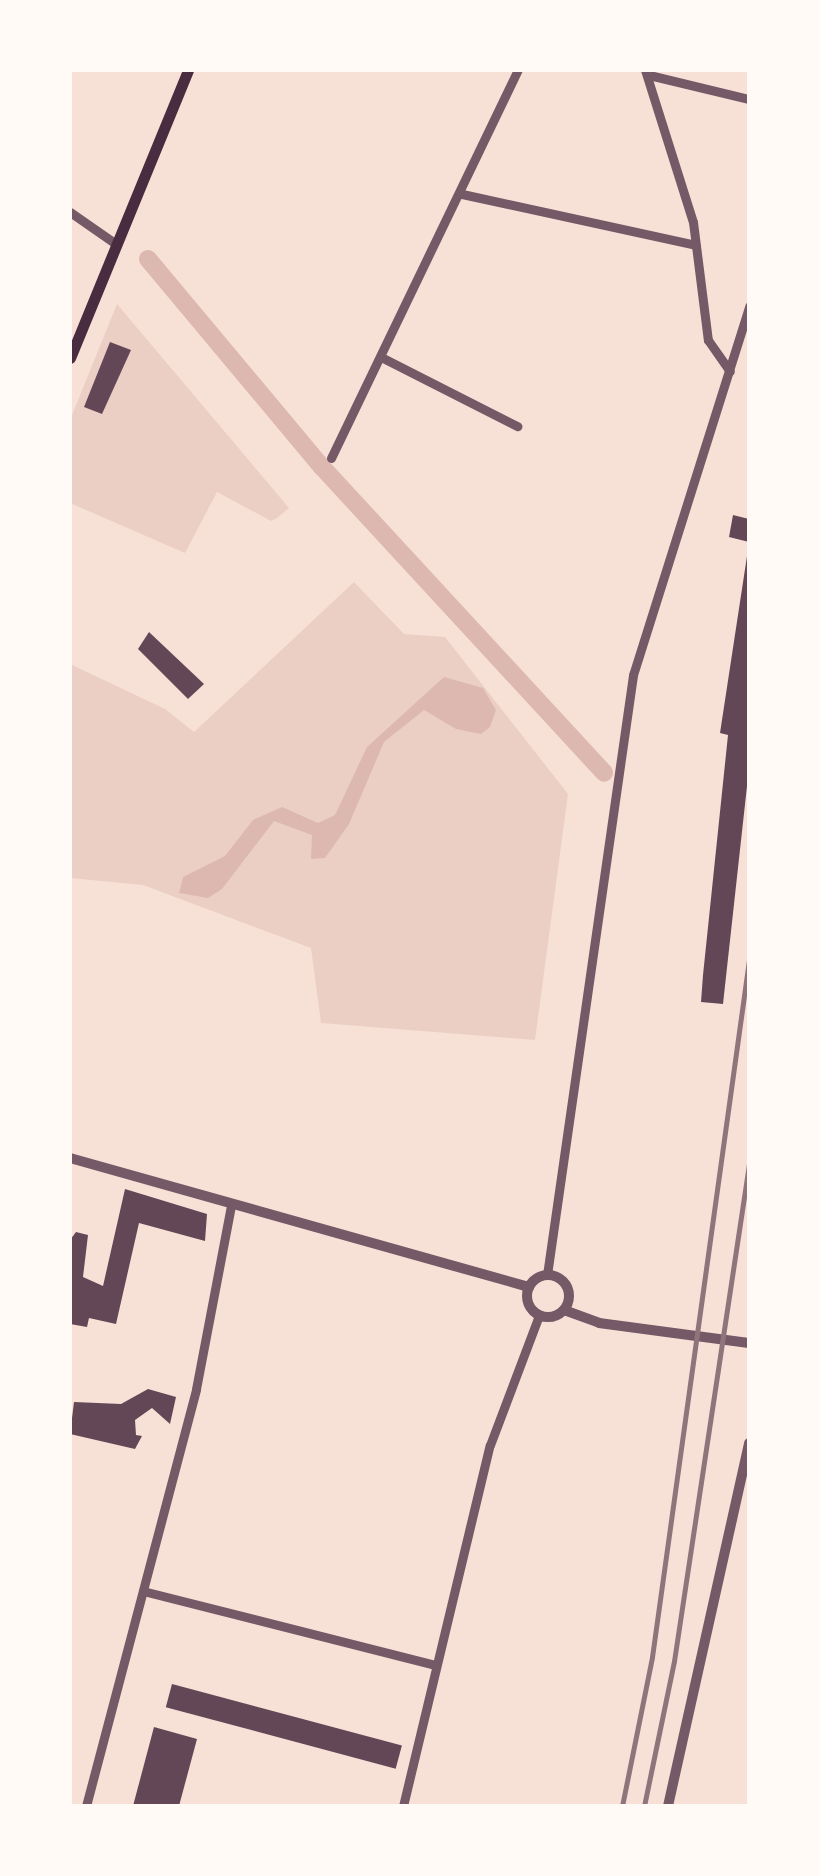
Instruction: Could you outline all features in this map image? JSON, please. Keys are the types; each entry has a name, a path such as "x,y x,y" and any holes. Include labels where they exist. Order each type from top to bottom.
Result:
{"main road":[{"path":"70,358 188,70"}],"street":[{"path":"331,458 462,194 518,70"},
{"path":"647,72 749,99"},
{"path":"647,72 695,244 708,340 716,361 730,371"},
{"path":"462,194 695,244"},
{"path":"70,212 116,244"},
{"path":"529,1287 547,1274 634,675 749,306"},
{"path":"381,357 517,426"},
{"path":"70,1158 529,1287"},
{"path":"86,1806 196,1389 231,1205"},
{"path":"547,1274 568,1287 564,1310"},
{"path":"529,1287 528,1303 539,1315"},
{"path":"539,1315 564,1310 599,1323 744,1341"},
{"path":"402,1806 435,1665 511,1384 539,1315"},
{"path":"668,1806 749,1444"},
{"path":"143,1591 435,1665"}],"shaded area":[{"path":"117,304 289,508 277,518 271,521 217,492 185,553 70,503 70,420"},
{"path":"354,582 404,634 445,637 568,794 535,1040 321,1023 311,948 143,885 70,878 70,664 165,709 194,732"},
{"path":"444,677 483,688 496,710 490,727 481,734 456,729 424,710 384,742 349,824 325,858 311,859 312,835 274,821 222,889 208,898 179,893 183,877 225,856 253,820 282,807 318,823 335,815 367,747"}],"building":[{"path":"110,342 131,350 102,414 84,407"},
{"path":"733,515 749,519 749,542 729,537"},
{"path":"749,543 749,768 723,1004 701,1002 728,735 720,733"},
{"path":"149,632 204,684 188,699 138,649"},
{"path":"125,1189 207,1214 205,1241 139,1223 116,1324 89,1318 87,1327 70,1324 70,1240 76,1232 88,1235 83,1277 103,1286"},
{"path":"148,1389 176,1397 170,1424 152,1408 135,1420 136,1435 142,1436 135,1449 70,1434 74,1402 121,1404"},
{"path":"172,1684 402,1746 396,1769 166,1707"},
{"path":"154,1727 197,1739 179,1806 133,1806"}],"waterway":[{"path":"148,259 322,467 604,773"}],"railway":[{"path":"622,1806 652,1657 749,960"},
{"path":"644,1806 674,1661 749,1164"}]}
